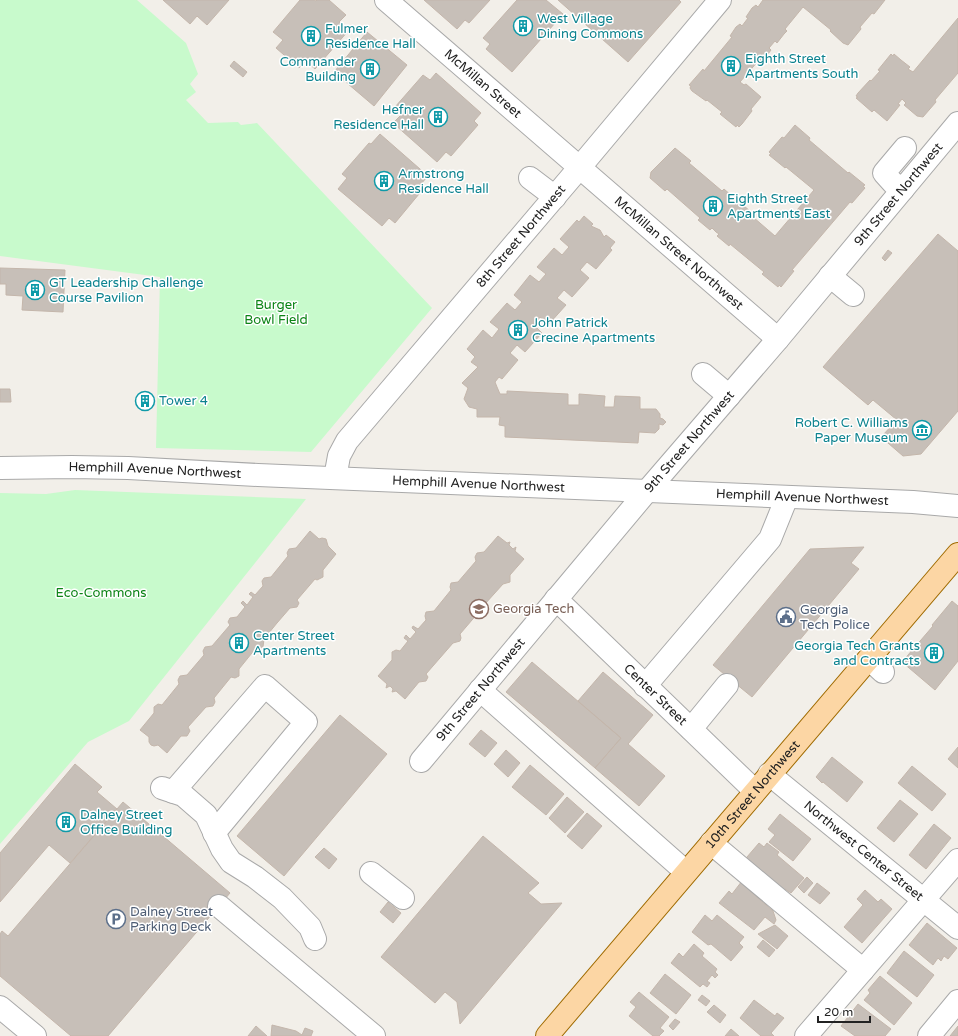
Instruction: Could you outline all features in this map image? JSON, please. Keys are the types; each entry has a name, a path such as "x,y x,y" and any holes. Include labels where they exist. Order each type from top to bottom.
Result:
{"main road":[{"name":"10th Street Northwest","path":"549,1035 769,774 876,666 958,554"}],"street":[{"name":"McMillan Street","path":"386,0 580,168"},
{"name":"8th Street Northwest","path":"335,478 339,456 347,441 555,198 720,0"},
{"name":"9th Street Northwest","path":"421,761 647,491 778,339 958,123"},
{"path":"903,189 893,183 884,173 905,148"},
{"name":"McMillan Street Northwest","path":"580,168 778,339"},
{"path":"530,178 555,198"},
{"path":"830,276 853,295"},
{"path":"703,374 729,396"},
{"name":"Hemphill Avenue Northwest","path":"0,468 128,468 913,502 958,506"},
{"path":"645,686 770,539 787,497"},
{"name":"Center Street","path":"556,599 755,791"},
{"path":"691,729 727,685"},
{"path":"214,833 306,722 265,686 167,790 182,795 206,815 214,833 232,862 255,877 282,898 310,927 315,939"},
{"path":"480,690 686,872"},
{"name":"Northwest Center Street","path":"769,774 958,928"},
{"path":"711,843 863,970"},
{"path":"806,1036 958,860"},
{"path":"371,873 403,898"},
{"path":"219,906 374,1036"},
{"path":"929,1036 958,1001"},
{"path":"0,1007 35,1036"}],"green space":[{"name":"Burger Bowl Field","path":"0,0 137,0 186,43 198,74 190,84 196,92 186,100 208,123 238,122 241,125 257,123 432,308 311,452 156,448 160,277 0,256"},
{"name":"Eco-Commons","path":"75,490 306,499 129,721 88,742 0,844 0,493 46,494"}],"building":[{"path":"163,0 229,0 207,25 197,16 190,24"},
{"name":"Fulmer Residence Hall","path":"300,0 329,0 346,15 339,22 349,30 315,69 306,61 299,68 276,48 283,40 273,32"},
{"path":"424,0 490,0 469,23 465,20 457,29"},
{"name":"West Village Dining Commons","path":"517,0 546,0 563,14 512,72 486,49 490,44 483,38"},
{"name":"West Village Dining Commons","path":"558,0 679,0 681,2 628,62"},
{"name":"Eighth Street Apartments South","path":"763,0 885,0 874,14 872,13 860,27 861,29 848,45 843,43 830,31 831,30 803,7 785,29 787,31 777,43 775,41 769,48 771,50 768,54 761,62 759,60 740,82 744,85 746,84 761,97 751,109 752,111 742,124 739,127 737,125 736,127 720,114 722,112 707,100 706,101 692,91 690,88 691,86 689,85 703,69 704,71 732,37 730,36 736,27 740,24 742,26 748,18 746,17 752,8 756,5 758,7"},
{"path":"958,18 958,73 923,117 917,116 904,105 906,103 902,99 898,104 900,105 887,121 874,110 872,112 856,98 858,97 856,96 858,93 880,71 878,70 891,54 893,56 894,54 910,67 908,69 913,72"},
{"name":"Commander Building","path":"367,32 407,65 374,106 334,72"},
{"path":"234,61 247,72 243,77 230,66"},
{"name":"Hefner Residence Hall","path":"436,73 481,113 474,121 478,125 451,156 446,152 437,162 393,123 402,114 395,107 423,75 430,80"},
{"name":"Eighth Street Apartments East","path":"795,125 810,138 809,140 848,173 849,172 865,185 863,186 865,188 852,203 850,202 792,270 794,271 781,287 779,285 778,287 762,274 764,272 730,244 729,246 717,236 719,234 712,228 710,230 698,220 700,218 667,189 665,191 650,178 651,172 675,148 691,161 689,163 722,191 724,189 736,199 734,201 741,207 743,205 755,215 753,217 775,236 814,190 769,155 771,154 769,152 775,145 782,137 784,138"},
{"name":"Armstrong Residence Hall","path":"380,134 428,176 420,185 424,188 395,223 389,218 382,226 338,189 347,178 342,174 369,143 371,144"},
{"name":"John Patrick Crecine Apartments","path":"584,216 593,224 591,226 600,230 604,237 606,235 615,242 610,248 612,250 596,269 587,262 580,270 589,278 572,297 564,290 557,298 566,305 549,324 540,317 534,325 542,333 525,352 517,345 510,353 518,360 502,379 499,377 495,382 500,394 507,394 507,391 568,394 568,405 579,405 579,394 605,396 604,407 614,407 615,396 640,397 640,409 656,409 660,414 660,418 666,422 663,425 659,424 659,429 655,433 639,432 638,443 505,437 505,426 499,425 500,417 477,417 477,409 469,407 464,399 468,388 462,383 478,367 471,362 475,357 467,349 483,330 492,338 499,329 490,322 507,303 515,310 522,302 514,295 530,275 539,282 546,274 537,267 554,248 562,255 569,247 560,239 577,220 579,222"},
{"path":"938,234 958,251 958,411 921,454 903,456 881,437 897,420 873,400 868,405 823,367"},
{"path":"888,250 892,253 885,261 882,258"},
{"name":"GT Leadership Challenge Course Pavilion","path":"0,268 65,270 63,312 22,310 23,296 6,295 6,284 0,284"},
{"path":"0,389 10,389 11,402 0,402"},
{"name":"Tower 4","path":"138,395 152,395 152,407 138,407"},
{"name":"Center Street Apartments","path":"310,531 319,539 326,539 328,546 336,554 323,570 323,577 317,580 315,579 297,600 299,603 297,607 290,608 264,639 263,647 256,648 239,669 239,676 235,678 231,677 214,698 215,702 213,706 206,707 188,727 190,731 187,736 181,736 167,753 158,745 151,745 149,742 149,737 140,730 154,713 154,707 158,704 162,705 179,684 178,680 180,676 187,675 204,655 203,651 205,647 212,646 230,625 228,622 230,618 237,617 245,607 241,603 243,601 247,605 253,597 249,594 251,592 255,595 263,586 262,581 264,578 271,577 288,556 287,553 289,549 296,548"},
{"path":"498,536 507,543 510,542 509,545 513,549 516,547 515,551 524,559 510,575 510,582 503,584 485,604 485,611 482,614 478,613 460,634 460,641 453,643 426,674 428,677 426,681 419,682 405,699 396,691 392,692 393,689 390,686 386,688 387,684 378,676 392,660 392,652 396,650 400,651 408,641 404,638 406,635 410,639 416,632 412,628 413,626 418,629 426,620 426,612 434,611 451,590 451,583 458,582 476,561 475,557 477,553 484,552"},
{"name":"Georgia Tech Police","path":"864,547 851,563 859,569 752,697 713,665 810,549"},
{"name":"Georgia Tech Grants and Contracts","path":"952,601 958,606 958,661 935,690 902,662"},
{"path":"532,662 621,738 595,768 506,692"},
{"path":"603,672 653,715 628,744 665,776 639,806 595,768 621,738 578,701"},
{"path":"340,715 387,754 284,876 237,836"},
{"path":"481,730 497,743 485,757 469,744"},
{"path":"958,747 958,768 948,759"},
{"path":"506,750 520,763 508,777 494,764"},
{"path":"832,757 863,782 847,802 816,777"},
{"name":"Dalney Street Office Building","path":"75,764 102,787 97,792 117,809 70,863 49,845 0,902 0,853"},
{"path":"530,765 564,794 546,815 512,787"},
{"path":"912,766 946,794 932,811 898,783"},
{"path":"567,797 584,812 565,833 549,818"},
{"path":"900,800 918,814 894,842 877,828"},
{"name":"Dalney Street Parking Deck","path":"123,802 230,893 108,1036 71,1036 0,976 0,934 2,931 8,936"},
{"path":"587,813 602,826 582,849 567,836"},
{"path":"780,814 811,839 793,861 769,842 775,835 768,829"},
{"path":"934,824 951,838 926,869 909,855"},
{"path":"483,836 539,883 528,893 541,904 562,903 460,1024 457,1002 445,992 435,1003 381,957"},
{"path":"759,843 764,847 767,843 779,852 777,855 804,878 791,893 785,889 779,897 741,864"},
{"path":"324,848 337,859 329,869 315,857"},
{"path":"807,877 813,883 804,893 798,887"},
{"path":"742,881 751,889 750,891 773,911 776,920 774,924 765,917 754,930 719,903 729,891 732,894"},
{"path":"817,883 830,893 820,904 808,895"},
{"path":"865,890 878,902 881,899 892,909 862,943 844,927 863,905 857,899"},
{"path":"388,902 401,913 393,923 380,912"},
{"path":"705,915 712,921 717,915 744,937 739,943 743,947 731,961 711,944 708,945 692,932"},
{"path":"927,923 957,948 948,959 944,956 941,961 938,958 933,965 909,945"},
{"path":"775,925 788,936 777,949 758,934"},
{"path":"763,940 775,950 769,957 757,947"},
{"path":"694,944 704,953 702,956 717,969 715,972 718,975 715,978 712,975 707,981 710,983 707,987 703,984 700,987 671,963 679,953 683,957"},
{"path":"904,951 934,975 917,997 887,973"},
{"path":"665,974 691,995 676,1014 650,993"},
{"path":"880,976 912,1003 894,1025 864,1000 870,993 868,990"},
{"path":"639,992 669,1017 660,1028 664,1031 659,1036 653,1036 629,1016 636,1007 630,1002"},
{"path":"702,995 710,1001 706,1006 698,1000"},
{"path":"754,1000 775,1016 777,1013 784,1018 771,1033 774,1036 761,1036 740,1018"},
{"path":"858,1004 891,1029 885,1036 855,1036 841,1026"},
{"path":"714,1005 726,1015 720,1023 707,1012"},
{"path":"675,1019 680,1022 673,1030 669,1026"},
{"path":"272,1025 296,1031 302,1035 305,1028 313,1031 311,1036 271,1036"},
{"path":"256,1026 267,1036 248,1036"},
{"path":"958,1026 958,1036 950,1036"},
{"path":"731,1029 739,1036 725,1036"}],"place":[{"name":"West Village Dining Commons","path":"523,26"},
{"name":"Fulmer Residence Hall","path":"311,36"},
{"name":"Eighth Street Apartments South","path":"731,66"},
{"name":"Commander Building","path":"370,69"},
{"name":"Hefner Residence Hall","path":"438,117"},
{"name":"Armstrong Residence Hall","path":"384,181"},
{"name":"Eighth Street Apartments East","path":"713,206"},
{"name":"GT Leadership Challenge Course Pavilion","path":"35,290"},
{"name":"John Patrick Crecine Apartments","path":"518,330"},
{"name":"Tower 4","path":"145,401"},
{"name":"Robert C. Williams Paper Museum","path":"922,430"},
{"name":"Georgia Tech","path":"479,609"},
{"name":"Georgia Tech Police","path":"786,617"},
{"name":"Center Street Apartments","path":"239,643"},
{"name":"Georgia Tech Grants and Contracts","path":"934,653"},
{"name":"Dalney Street Office Building","path":"66,822"},
{"name":"Dalney Street Parking Deck","path":"116,919"}]}
